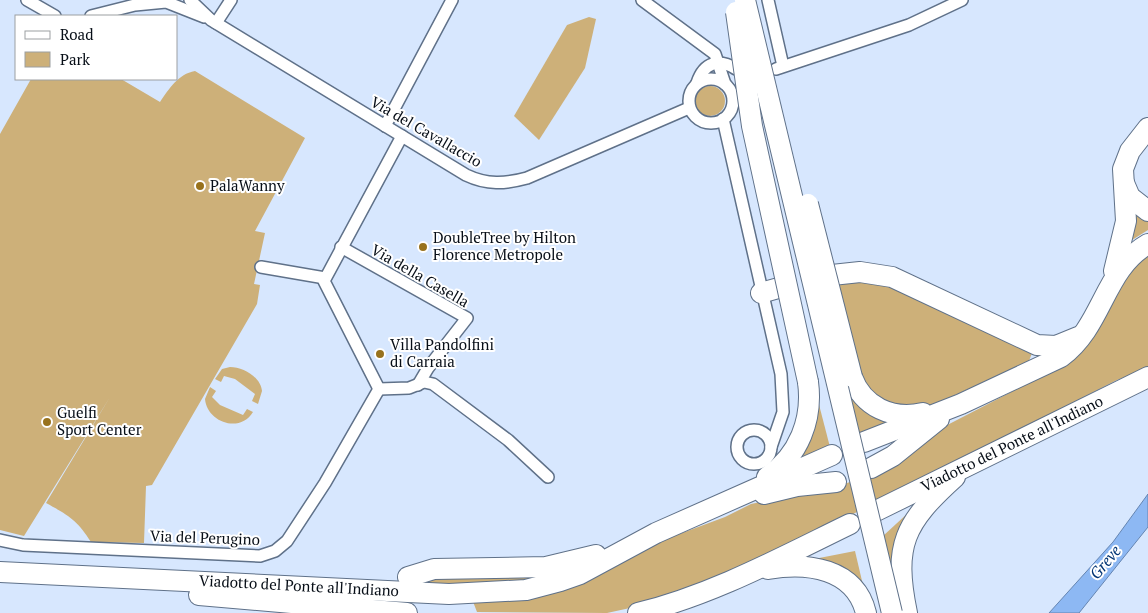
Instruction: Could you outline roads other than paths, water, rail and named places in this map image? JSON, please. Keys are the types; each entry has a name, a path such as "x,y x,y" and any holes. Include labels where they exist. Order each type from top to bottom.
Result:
{"highway":[{"path":"738,4 755,41 799,174 852,377 864,399 879,409 892,414 911,415 961,404"},
{"path":"713,507 775,472 791,455 801,437 808,413 808,382 752,126 738,4"},
{"path":"738,4 879,613"},
{"path":"755,41 892,613"},
{"path":"1108,289 1120,254 1125,226 1123,172 1130,151 1148,128"},
{"path":"1148,142 1137,149 1123,172 1130,197 1148,211"},
{"path":"864,442 961,404 1061,357 1088,330 1108,289 1124,263 1148,244"},
{"path":"832,274 860,272 892,277 1036,345 1066,344 1088,330"},
{"path":"761,293 782,287"},
{"name":"Viadotto del Ponte all'Indiano","path":"876,511 972,462 1072,416 1148,377"},
{"path":"871,468 893,456 961,404"},
{"name":"Viadotto del Ponte all'Indiano","path":"594,567 656,533 832,455"},
{"path":"907,613 901,584 901,553 916,518 940,490 972,462"},
{"name":"Viadotto del Ponte all'Indiano","path":"0,572 456,594 526,590 560,581 664,539 763,494 797,486 836,482"},
{"path":"638,613 698,593 749,572 850,524"},
{"path":"408,577 434,570 555,566 592,556 656,533"},
{"path":"749,572 802,566 834,573 856,591 866,613"},
{"name":"Viadotto del Ponte all'Indiano","path":"0,585 223,596 407,613"}],"street":[{"path":"28,0 53,15"},
{"name":"Via del Cavallaccio","path":"190,0 214,22 385,126 475,179 492,183 508,183 527,178 690,108"},
{"path":"94,15 139,2 166,2 214,22 230,0"},
{"path":"385,126 452,0"},
{"path":"642,0 711,50 719,62 725,84"},
{"path":"768,0 779,68 909,25 962,0"},
{"path":"942,10 952,0"},
{"path":"697,83 708,78 725,84 736,92 730,111 723,119 713,123 703,122 695,116 690,108 689,94 705,67 719,62 736,70"},
{"path":"723,119 783,387 782,412 772,447 767,458 758,464 746,462 738,454 738,442 744,433 754,429 765,433 772,447"},
{"path":"402,136 325,278 326,288 380,389 409,388 424,382 433,384 508,440 548,477"},
{"name":"Via della Casella","path":"341,247 467,318 428,368 418,385"},
{"path":"261,267 325,278"},
{"name":"Via del Perugino","path":"0,540 23,545 260,556 270,554 287,541 325,483 380,389"},
{"path":"765,433 777,427"}],"water":[{"name":"Greve","path":"1148,494 1148,527 1079,613 1049,613 1113,542"}],"place":[{"name":"PalaWanny","path":"200,186"},
{"name":"DoubleTree by Hilton Florence Metropole","path":"423,247"},
{"name":"Villa Pandolfini di Carraia","path":"380,354"},
{"name":"Guelfi Sport Center","path":"47,422"}]}
